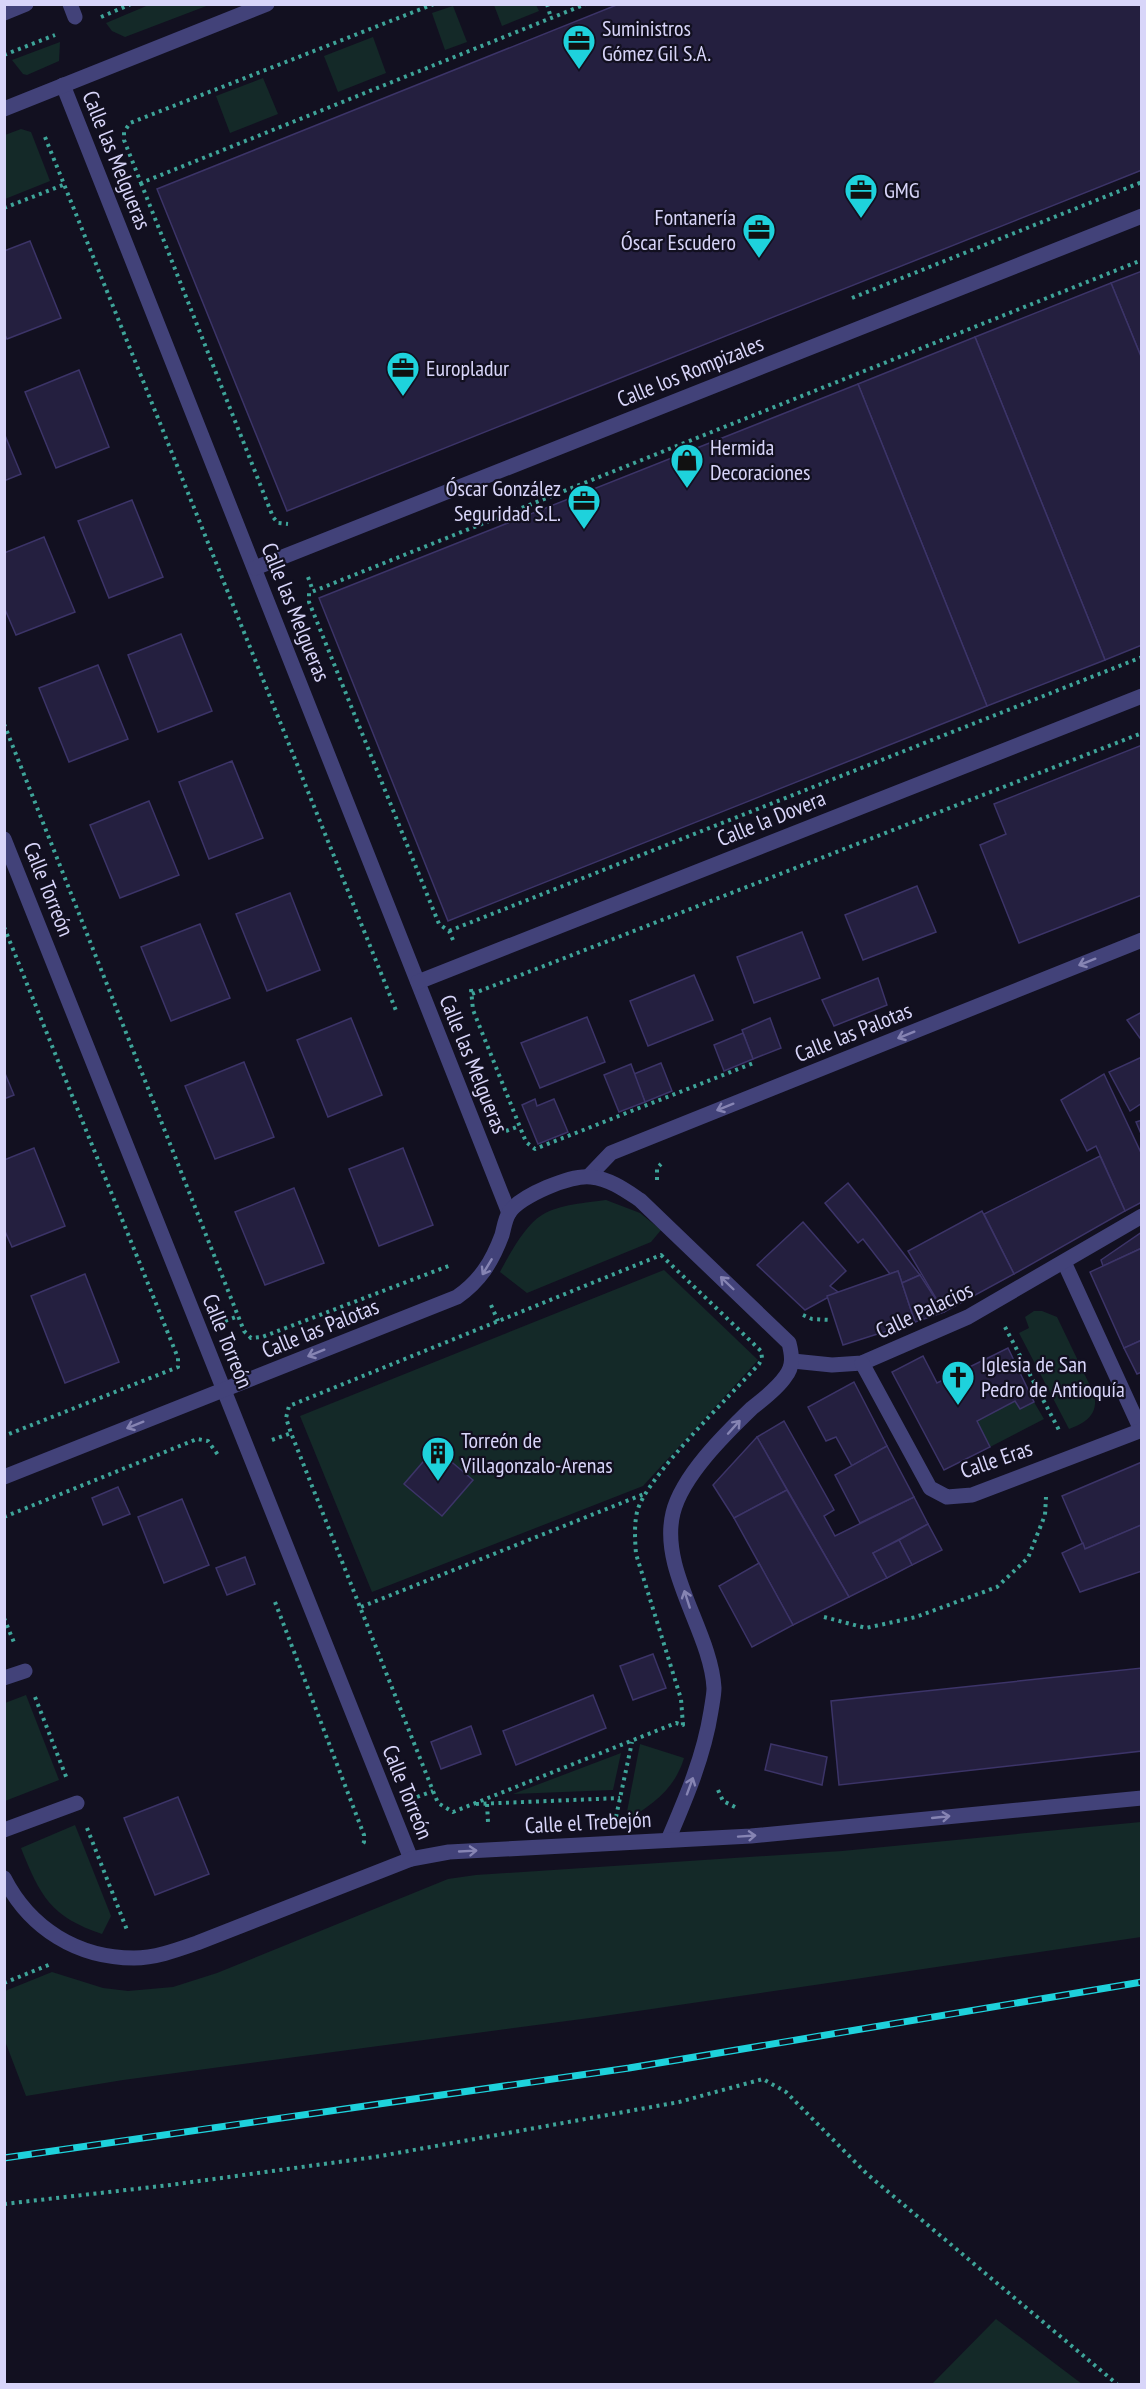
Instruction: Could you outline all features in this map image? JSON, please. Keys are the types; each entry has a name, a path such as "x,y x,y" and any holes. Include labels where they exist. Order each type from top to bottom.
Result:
{"street":[{"path":"4,109 267,4"},
{"path":"4,13 24,5"},
{"name":"Calle las Melgueras","path":"63,85 509,1213"},
{"name":"Calle los Rompizales","path":"255,568 1142,216"},
{"name":"Calle la Dovera","path":"418,982 1142,696"},
{"name":"Calle Torreón","path":"4,839 411,1859"},
{"name":"Calle las Palotas","path":"589,1176 611,1153 1142,940"},
{"path":"509,1213 532,1194 573,1179 589,1176 612,1182 640,1200 789,1343 793,1360 786,1377 738,1421 696,1469 684,1486 674,1509 669,1532 672,1548 685,1596 707,1656 714,1689 705,1741 668,1840"},
{"name":"Calle las Palotas","path":"4,1477 457,1297 480,1279 492,1260 509,1213"},
{"name":"Calle Palacios","path":"793,1360 832,1365 862,1363 968,1317 1142,1216"},
{"path":"1064,1262 1141,1430"},
{"name":"Calle Eras","path":"862,1363 930,1488 947,1497 972,1495 1141,1430"},
{"path":"4,1678 25,1671"},
{"name":"Calle el Trebejón","path":"4,1878 27,1912 58,1938 97,1955 136,1958 170,1952 244,1926 411,1859 449,1852 762,1834 1142,1798"},
{"path":"4,1830 77,1803"}],"path":[{"path":"299,519 288,524 278,523 273,518 124,140 124,132 130,123 434,4"},
{"path":"547,4 551,18"},
{"path":"141,183 586,4"},
{"path":"45,137 400,1021"},
{"path":"842,302 1142,182"},
{"path":"4,208 63,185"},
{"path":"1142,260 313,591 309,593 309,602 439,924 449,931 1142,657"},
{"path":"4,724 244,1331 251,1338 262,1337 459,1262"},
{"path":"759,1060 535,1149 526,1142 473,1011 472,994 1142,733"},
{"path":"4,927 178,1358 178,1367 4,1436"},
{"path":"662,1186 657,1180 657,1168 667,1157"},
{"path":"661,1256 760,1351 762,1358 678,1452 644,1494 637,1511 636,1554 681,1699 683,1725 676,1723 453,1812 438,1803 291,1433 286,1418 288,1406 661,1256"},
{"path":"797,1312 812,1319 831,1320"},
{"path":"1001,1319 1063,1437"},
{"path":"4,1517 197,1439 208,1441 221,1460"},
{"path":"824,1617 866,1628 916,1617 997,1587 1028,1558 1045,1515 1048,1466"},
{"path":"361,1607 644,1494"},
{"path":"275,1601 364,1835 364,1842 360,1849 352,1852"},
{"path":"4,1618 129,1933"},
{"path":"614,1825 632,1741"},
{"path":"471,1804 620,1798"},
{"path":"4,1983 53,1963"},
{"path":"4,2204 170,2185 375,2157 679,2102 763,2079 786,2092 867,2174 1117,2385"}],"green space":[{"path":"151,4 209,5 125,37 112,31 106,23"},
{"path":"494,5 536,5 539,11 502,26"},
{"path":"453,6 467,42 445,50 432,13"},
{"path":"373,37 386,73 338,92 324,56"},
{"path":"60,42 59,61 27,75 23,74 12,60"},
{"path":"263,78 278,114 230,133 216,96"},
{"path":"21,129 31,132 50,181 5,199 5,135"},
{"path":"606,1200 640,1213 661,1230 651,1242 527,1293 500,1272 524,1233 542,1215 565,1206"},
{"path":"664,1270 758,1360 643,1486 372,1592 300,1416"},
{"path":"1034,1311 1042,1311 1057,1317 1094,1394 1095,1407 1090,1417 1069,1429 1019,1333 1029,1328 1025,1317"},
{"path":"1015,1401 1020,1409 1034,1402 1044,1419 990,1447 977,1421"},
{"path":"26,1695 59,1780 5,1801 5,1703"},
{"path":"640,1744 684,1758 674,1779 661,1796 625,1822"},
{"path":"621,1753 613,1790 513,1794"},
{"path":"1141,1822 1141,1937 597,2017 123,2080 26,2096 5,2041 5,1991 52,1972 103,1988 128,1991 173,1987 217,1973 448,1879 476,1875 842,1851"},
{"path":"75,1825 111,1916 102,1934 70,1920 50,1903 34,1879 21,1848"},
{"path":"996,2319 1082,2384 932,2384"}],"building":[{"path":"619,4 1142,4 1142,170 287,511 157,189"},
{"path":"30,241 61,318 7,339 4,333 4,251"},
{"path":"1142,271 1142,359 1111,283"},
{"path":"1111,283 1142,359 1142,645 1105,660 975,337"},
{"path":"975,337 1105,660 987,706 858,384"},
{"path":"79,370 109,447 56,468 25,392"},
{"path":"858,384 987,706 448,921 319,598"},
{"path":"4,433 21,474 4,481"},
{"path":"132,500 163,577 109,598 78,521"},
{"path":"44,537 75,612 16,635 4,607 4,553"},
{"path":"181,634 212,711 158,732 128,655"},
{"path":"98,665 128,739 69,762 39,688"},
{"path":"1142,745 1142,895 1019,943 980,845 1006,834 994,804"},
{"path":"232,761 263,838 209,859 179,782"},
{"path":"149,801 179,875 120,898 90,825"},
{"path":"917,886 936,932 863,960 845,915"},
{"path":"290,893 320,970 267,991 236,914"},
{"path":"200,924 230,998 171,1021 141,947"},
{"path":"802,932 820,978 754,1003 737,957"},
{"path":"694,975 713,1020 648,1046 630,1001"},
{"path":"878,978 887,1005 834,1026 822,1000"},
{"path":"1142,1012 1142,1041 1127,1020"},
{"path":"587,1017 605,1062 540,1088 521,1043"},
{"path":"351,1018 382,1095 328,1117 297,1040"},
{"path":"770,1018 781,1048 753,1059 742,1030"},
{"path":"743,1033 753,1059 724,1071 714,1045"},
{"path":"1142,1057 1142,1103 1130,1111 1109,1072"},
{"path":"244,1062 274,1137 215,1159 185,1086"},
{"path":"661,1063 672,1091 645,1102 634,1074"},
{"path":"631,1064 645,1102 619,1112 604,1075"},
{"path":"4,1071 14,1095 4,1099"},
{"path":"1104,1074 1142,1155 1142,1202 1125,1211 1096,1146 1087,1151 1061,1100"},
{"path":"535,1099 537,1106 554,1099 568,1132 538,1144 522,1105"},
{"path":"1142,1120 1142,1136 1136,1122"},
{"path":"34,1148 65,1226 12,1247 4,1229 4,1160"},
{"path":"403,1148 433,1225 379,1246 349,1169"},
{"path":"1100,1156 1125,1211 1014,1274 984,1214"},
{"path":"848,1183 920,1275 902,1283 898,1271 890,1274 863,1239 858,1243 825,1203"},
{"path":"294,1188 324,1263 265,1285 235,1212"},
{"path":"982,1211 1014,1274 944,1312 908,1251"},
{"path":"803,1222 846,1271 830,1286 838,1292 805,1310 757,1265"},
{"path":"1142,1232 1142,1248 1103,1266 1101,1260"},
{"path":"1142,1248 1142,1340 1124,1348 1090,1272"},
{"path":"898,1271 915,1322 843,1345 827,1296"},
{"path":"85,1274 119,1362 65,1383 31,1296"},
{"path":"920,1275 944,1312 915,1322 902,1283"},
{"path":"1142,1340 1142,1372 1137,1374 1124,1348"},
{"name":"Iglesia de San Pedro de Antioquía","path":"1008,1348 1034,1402 1020,1409 1015,1401 977,1421 990,1447 944,1470 892,1372 923,1356 937,1383"},
{"path":"854,1382 887,1446 852,1466 836,1437 826,1441 808,1407"},
{"path":"784,1421 834,1510 824,1516 835,1536 914,1497 928,1524 873,1553 887,1578 849,1597 757,1437"},
{"path":"757,1437 787,1490 734,1518 713,1485"},
{"path":"887,1446 914,1497 860,1523 835,1475"},
{"name":"Torreón de Villagonzalo-Arenas","path":"435,1448 473,1480 442,1516 404,1484"},
{"path":"1142,1462 1142,1525 1085,1549 1062,1496"},
{"path":"118,1487 130,1514 103,1525 92,1498"},
{"path":"787,1490 849,1597 793,1625 734,1518"},
{"path":"182,1499 209,1565 164,1583 138,1517"},
{"path":"928,1524 942,1550 912,1565 899,1540"},
{"path":"1141,1525 1142,1571 1080,1592 1062,1553 1083,1543 1085,1549"},
{"path":"899,1540 912,1565 887,1578 873,1553"},
{"path":"245,1557 255,1584 227,1595 216,1568"},
{"path":"759,1563 793,1625 752,1647 719,1586"},
{"path":"653,1654 666,1688 633,1700 620,1666"},
{"path":"1142,1668 1142,1751 839,1785 831,1701"},
{"path":"593,1695 606,1728 516,1765 503,1731"},
{"path":"471,1726 481,1754 441,1769 431,1742"},
{"path":"771,1744 827,1757 822,1785 765,1770"},
{"path":"178,1797 209,1874 155,1895 124,1818"}],"railway":[{"path":"4,2158 629,2068 1142,1982"}],"place":[{"name":"Suministros Gómez Gil S.A.","path":"579,70"},
{"name":"GMG","path":"861,219"},
{"name":"Fontanería Óscar Escudero","path":"759,259"},
{"name":"Europladur","path":"403,397"},
{"name":"Hermida Decoraciones","path":"687,489"},
{"name":"Óscar González Seguridad S.L.","path":"584,530"},
{"name":"Iglesia de San Pedro de Antioquía","path":"958,1406"},
{"name":"Torreón de Villagonzalo-Arenas","path":"438,1482"}]}
